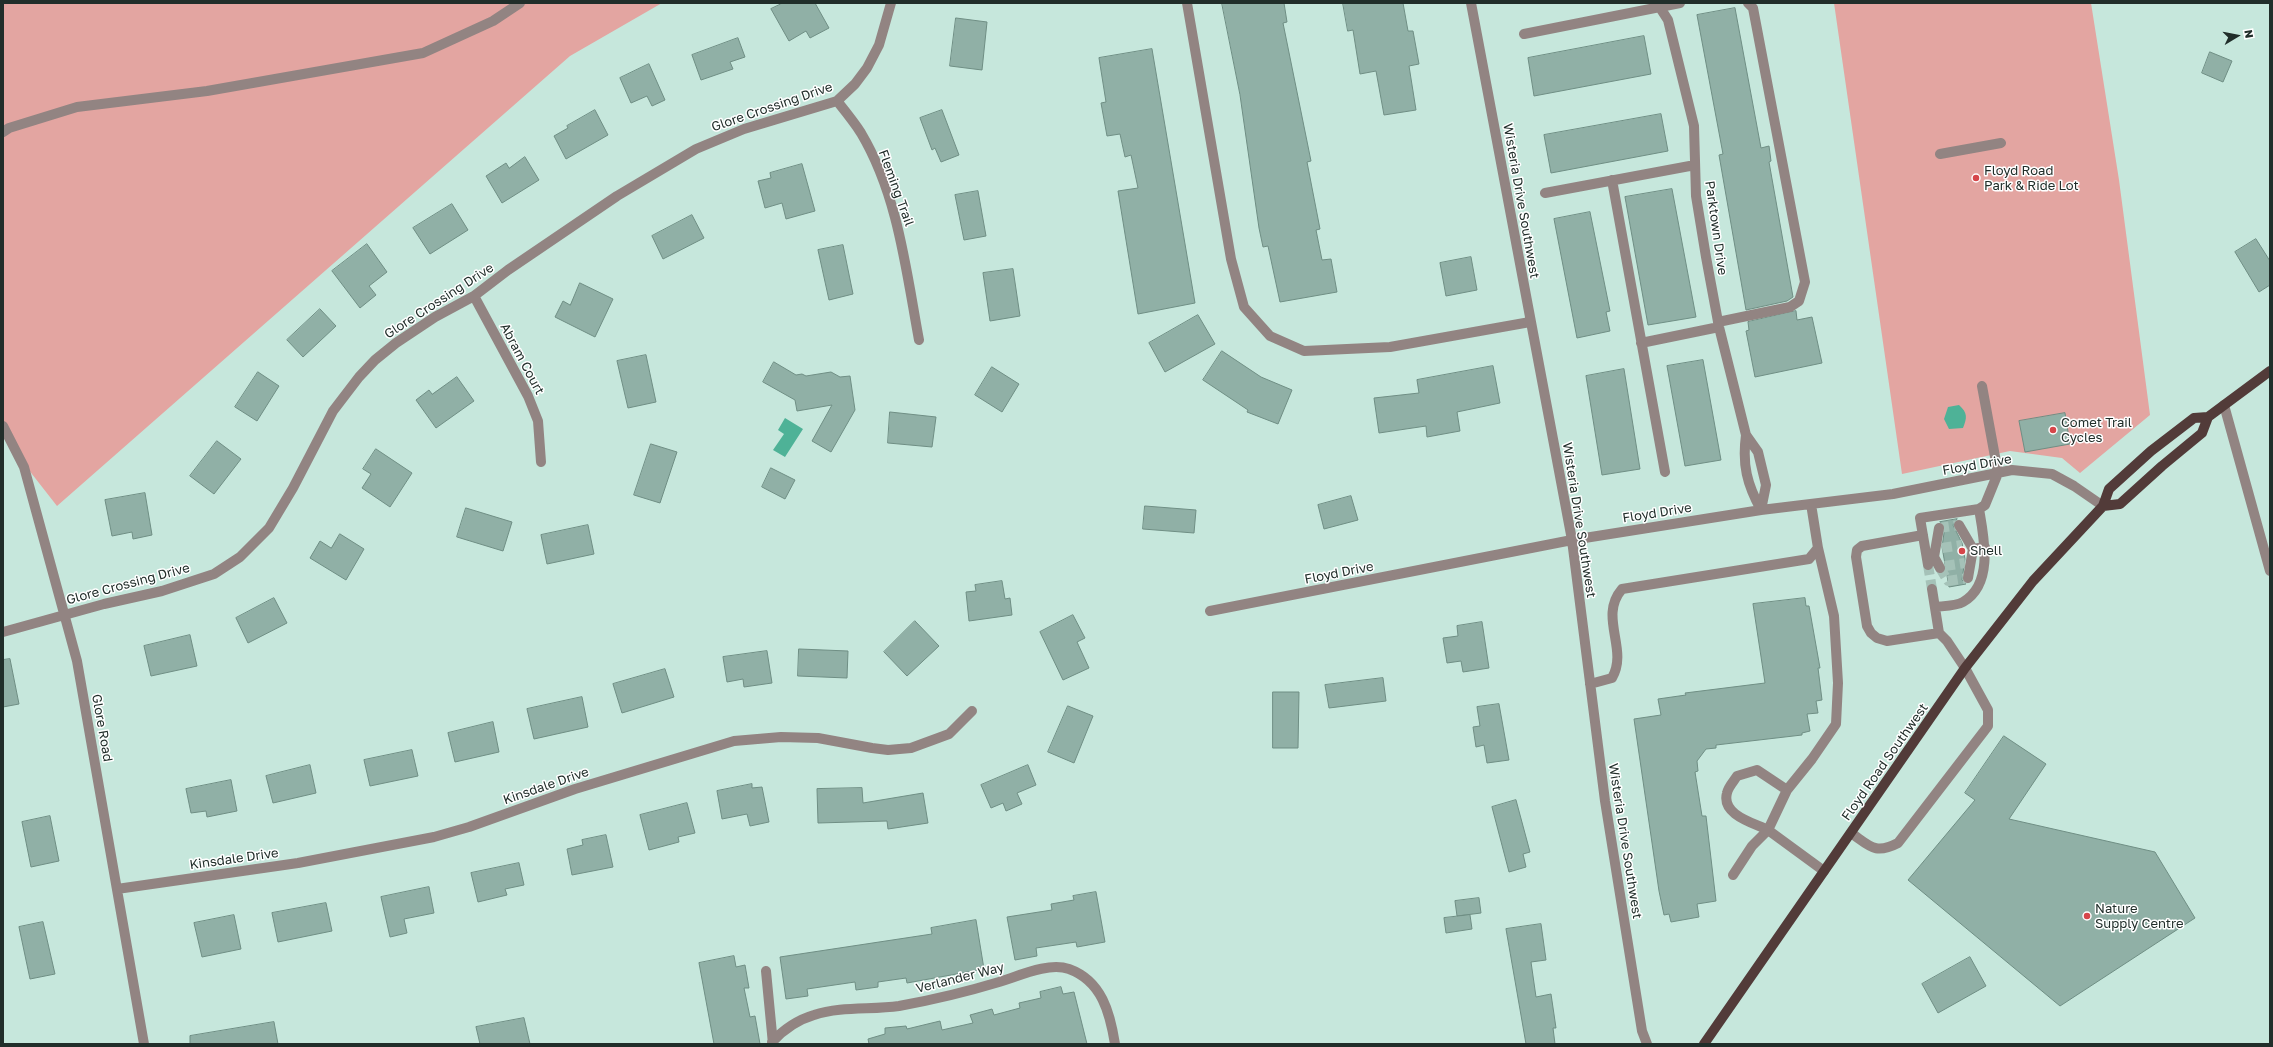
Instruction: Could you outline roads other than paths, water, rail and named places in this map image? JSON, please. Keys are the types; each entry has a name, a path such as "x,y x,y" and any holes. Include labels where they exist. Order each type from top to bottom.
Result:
{"main road":[{"name":"Floyd Road Southwest","path":"2103,506 2120,504 2162,466 2202,433 2208,417 2270,371"},
{"name":"Floyd Road Southwest","path":"1704,1044 1965,668 2033,581 2103,506 2109,489 2151,451 2194,418 2208,417"}],"street":[{"path":"3,132 9,128 77,107 207,91 423,53 493,22 520,3"},
{"name":"Glore Crossing Drive","path":"3,632 63,615 162,591 214,574 240,557 269,528 294,488 333,411 359,377 396,343 435,317 474,296 508,270 617,196 696,149 751,127 837,101 855,84 867,68 879,45 892,3"},
{"path":"1186,3 1231,259 1244,307 1270,336 1304,351 1390,347 1530,322"},
{"name":"Wisteria Drive Southwest","path":"1471,3 1572,540 1605,801 1642,1031 1647,1044"},
{"path":"1524,34 1658,5 1680,3"},
{"path":"1642,343 1790,307 1799,302 1805,282 1753,8 1748,3"},
{"name":"Parktown Drive","path":"1658,5 1668,20 1694,126 1696,196 1719,324 1746,435 1758,452 1766,485 1761,510"},
{"name":"Fleming Trail","path":"837,101 861,133 879,172 898,224 919,340"},
{"path":"1940,154 2001,143"},
{"path":"1545,193 1695,165"},
{"path":"1612,180 1665,472"},
{"name":"Abram Court","path":"474,296 528,396 538,421 541,462"},
{"path":"1942,567 1929,560 1920,518 1979,510 1984,505 1998,473 1982,386"},
{"path":"2224,404 2270,571"},
{"name":"Glore Road","path":"3,426 24,467 63,615 77,661 144,1044"},
{"name":"Parktown Drive","path":"1746,435 1743,456 1750,489 1761,510"},
{"name":"Floyd Drive","path":"1210,611 1572,540 1761,510 1893,494 2012,470 2052,474 2074,486 2103,506"},
{"path":"1734,875 1752,846 1768,830 1787,790 1812,759 1836,724 1838,683 1834,616 1818,548 1811,504"},
{"path":"1935,607 1963,602 1980,584 1985,548 1979,510"},
{"path":"1959,525 1973,549 1968,578"},
{"path":"1929,560 1939,528"},
{"path":"1923,535 1862,546 1857,550 1856,557 1867,626 1877,638 1887,641 1939,633"},
{"path":"1962,544 1973,549 1985,548"},
{"path":"1590,684 1612,678 1618,669 1618,658 1612,615 1614,598 1622,589 1796,562 1809,559 1818,548"},
{"path":"1929,560 1942,548"},
{"path":"1965,563 1973,549"},
{"path":"1851,833 1874,849 1882,850 1898,843 1986,731 1989,718 1988,710 1965,668 1947,641 1939,633 1932,588"},
{"name":"Kinsdale Drive","path":"117,889 298,863 434,837 469,827 575,789 734,741 781,737 818,738 878,749 911,748 949,734 972,711"},
{"path":"1787,790 1757,770 1737,776 1727,793 1729,806 1740,818 1749,824 1768,830 1824,871"},
{"name":"Verlander Way","path":"773,1043 795,1022 815,1014 839,1010 898,1006 978,989 1047,968 1068,968 1094,984 1111,1017 1115,1044"},
{"path":"766,971 773,1043"}],"tunnel":[{"path":"1939,528 1959,525"},
{"path":"1942,548 1962,545"},
{"path":"1945,566 1965,563"},
{"path":"1928,565 1932,589"},
{"path":"1940,568 1948,581 1968,578"}],"place":[{"name":"Floyd Road Park & Ride Lot","path":"1976,178"},
{"name":"Comet Trail Cycles","path":"2053,430"},
{"name":"Shell","path":"1962,551"},
{"name":"Nature Supply Centre","path":"2087,916"}]}
